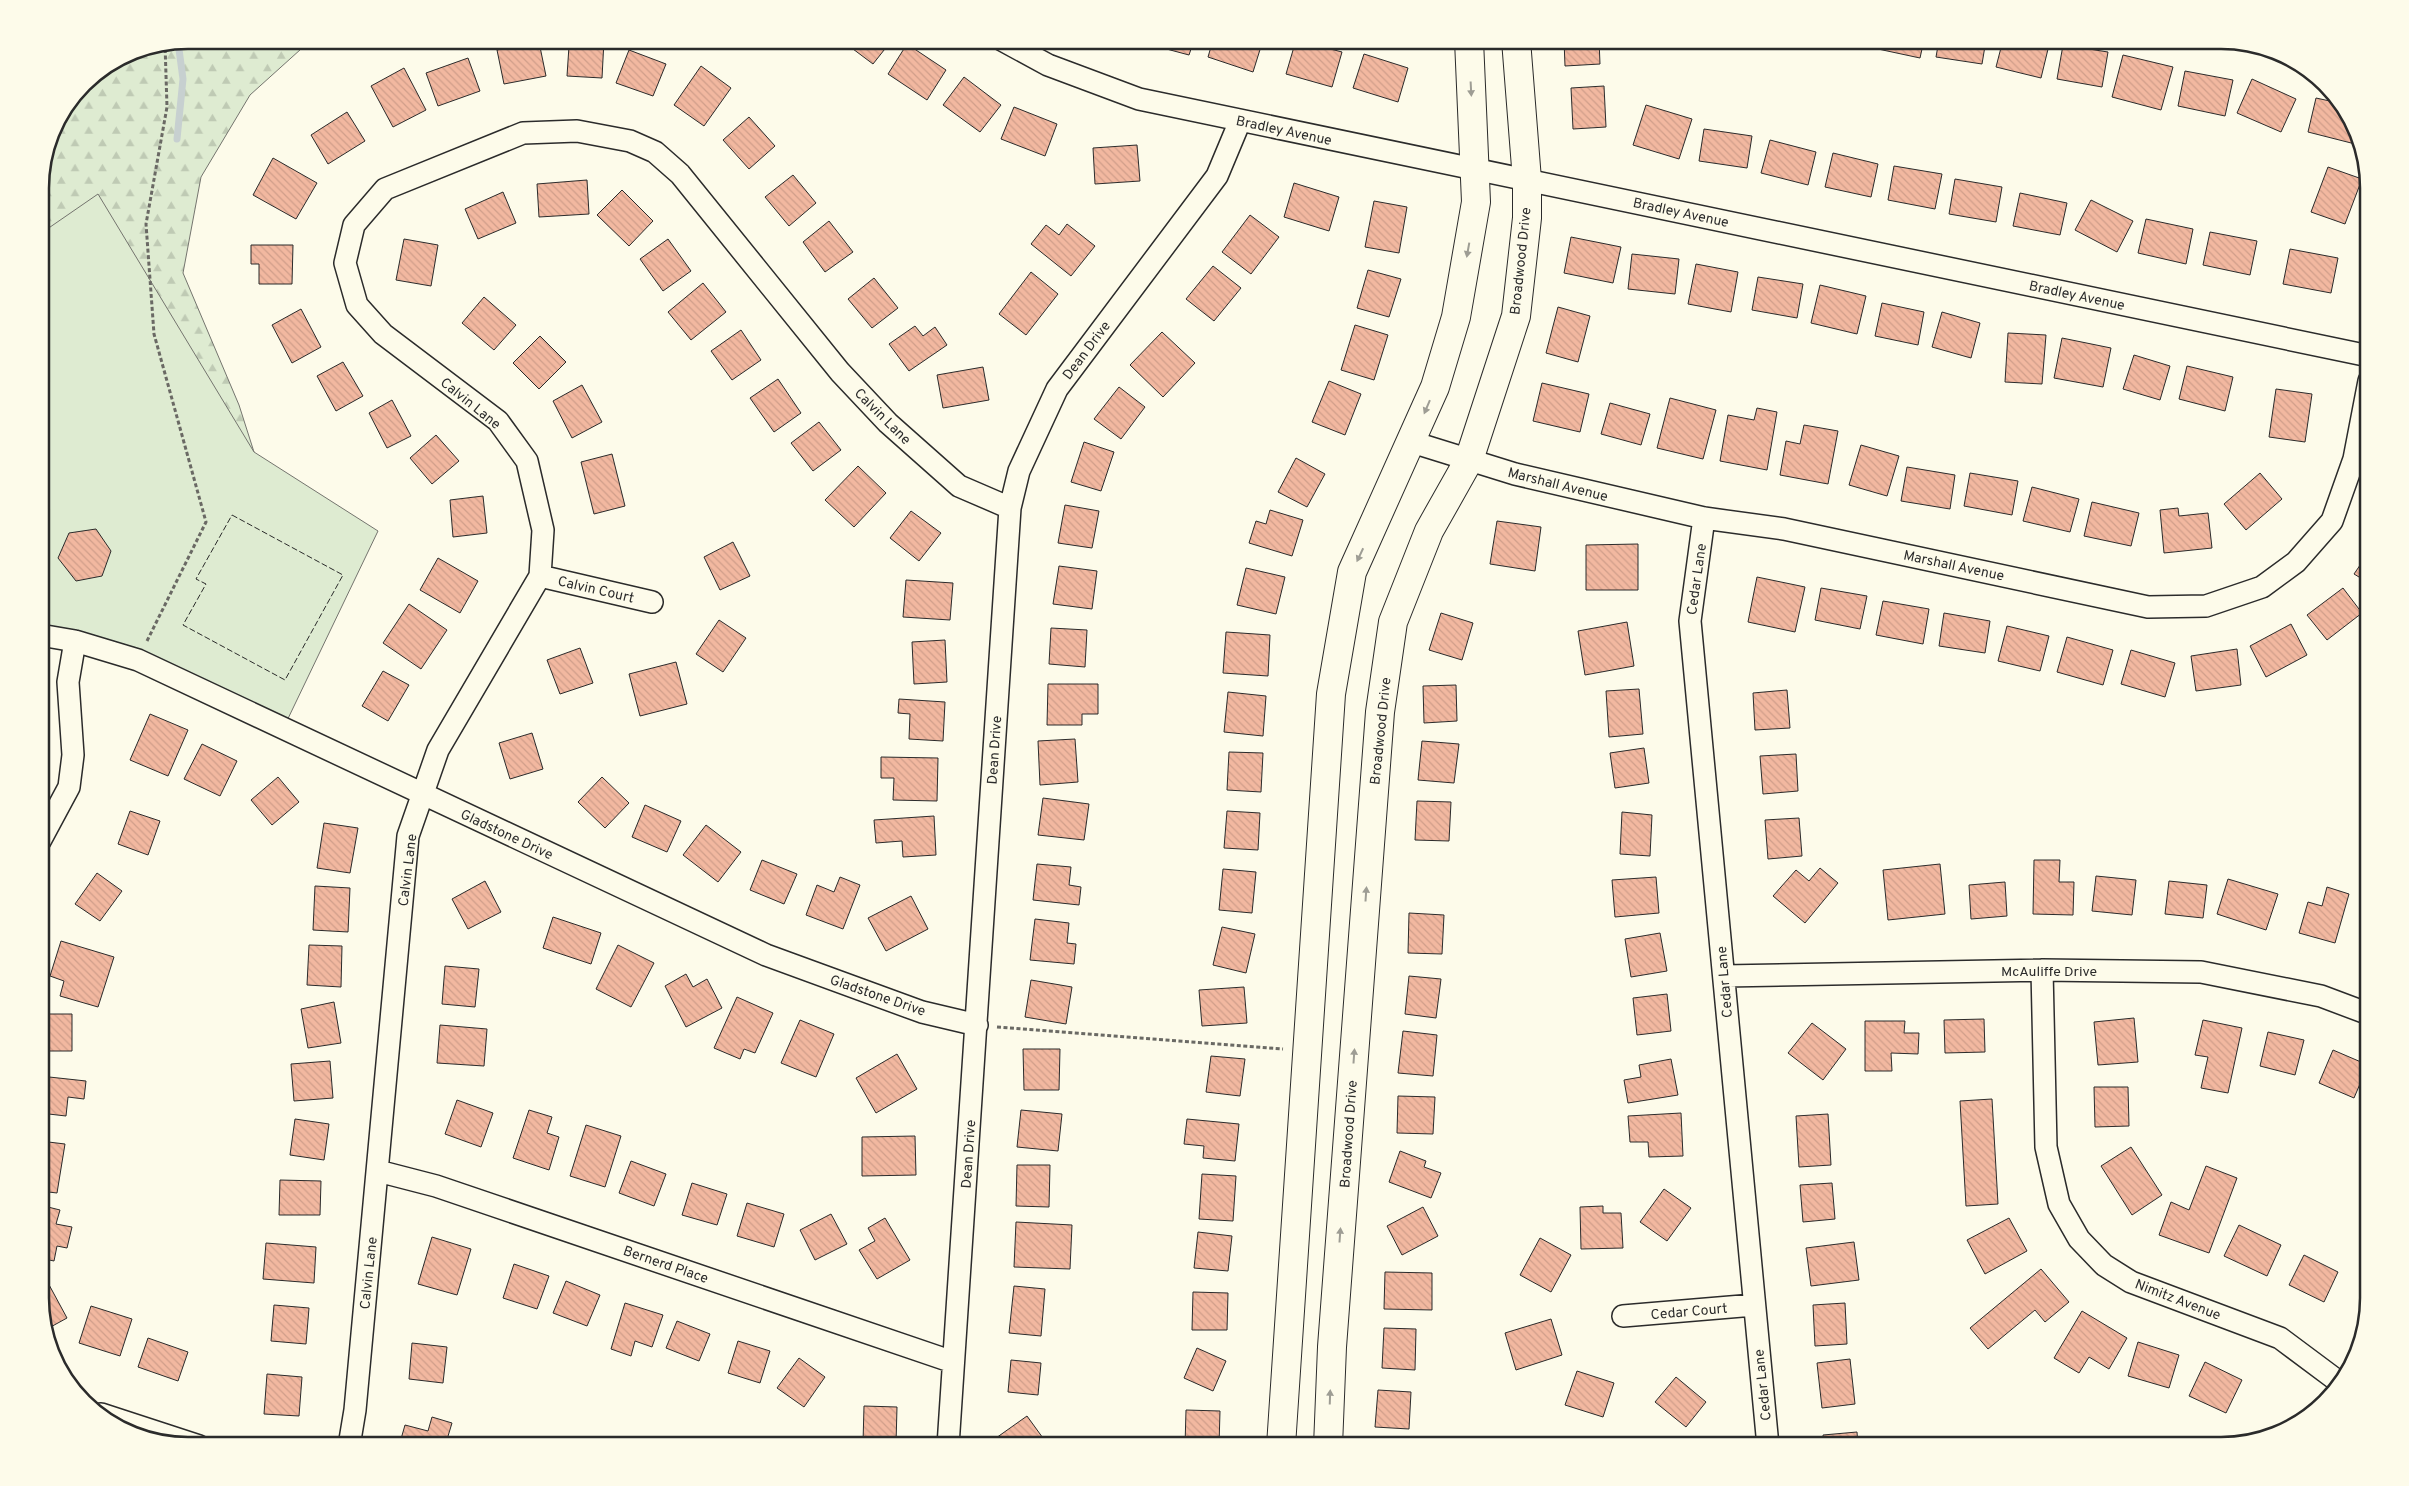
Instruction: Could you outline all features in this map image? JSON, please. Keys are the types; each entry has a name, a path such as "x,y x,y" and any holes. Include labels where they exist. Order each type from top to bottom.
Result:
{"street":[{"name":"Bradley Avenue","path":"1019,49 1048,65 1139,99 2360,354"},
{"path":"1282,1437 1332,685 1352,572 1436,387 1456,317 1476,202 1469,49"},
{"name":"Broadwood Drive","path":"1328,1437 1332,1347 1380,712 1393,622 1429,531 1469,460 1516,316 1526,218 1527,180 1517,49"},
{"name":"Dean Drive","path":"949,1437 1010,508 1019,472 1057,389 1217,176 1240,121"},
{"name":"Calvin Lane","path":"350,1437 355,1410 378,1171 408,836 438,750 540,576 543,530 527,461 498,421 383,334 357,305 345,263 354,224 385,189 523,132 578,131 630,142 655,152 680,174 840,372 888,423 959,486 1010,508"},
{"name":"Marshall Avenue","path":"1412,442 1515,474 1704,518 1784,529 2148,607 2206,606 2262,587 2296,562 2332,521 2354,458 2360,427"},
{"name":"Cedar Lane","path":"1704,518 1690,621 1767,1437"},
{"name":"Calvin Court","path":"540,576 652,602"},
{"name":"Gladstone Drive","path":"49,637 75,641 138,660 766,955 922,1012 977,1025"},
{"path":"49,824 69,787 73,755 68,682 75,641"},
{"name":"McAuliffe Drive","path":"1724,976 2042,970 2201,972 2321,996 2360,1011"},
{"name":"Nimitz Avenue","path":"2042,970 2046,1147 2059,1204 2079,1239 2104,1265 2132,1282 2280,1338 2335,1379"},
{"name":"Bernerd Place","path":"378,1171 436,1186 953,1362"},
{"name":"Cedar Court","path":"1623,1316 1754,1305"},
{"path":"121,1421 168,1436"}],"path":[{"path":"138,660 206,522 154,334 146,224 167,107 165,51"},
{"path":"977,1025 1307,1051"}],"green space":[{"path":"179,49 301,49 250,95 201,177 183,273 239,405 254,452 49,427 49,179 53,152 67,118 77,103 96,83 110,72 134,59 161,51"},
{"path":"98,194 254,452 378,531 283,729 138,660 49,637 49,228"}],"building":[{"path":"540,49 546,76 504,84 497,50"},
{"path":"569,49 604,49 602,78 567,76"},
{"path":"853,49 885,49 873,64"},
{"path":"904,49 914,49 946,70 927,100 888,74"},
{"path":"1166,49 1191,49 1189,55"},
{"path":"1210,49 1260,49 1253,72 1208,57"},
{"path":"1293,49 1330,49 1342,52 1332,87 1286,74"},
{"path":"1564,49 1599,49 1600,64 1565,66"},
{"path":"1878,49 1922,49 1920,58"},
{"path":"1937,49 1984,49 1982,64 1936,57"},
{"path":"2001,49 2048,49 2041,78 1996,67"},
{"path":"2062,49 2089,49 2108,52 2102,87 2057,79"},
{"path":"629,50 666,64 653,96 616,83"},
{"path":"1364,54 1408,68 1398,102 1353,88"},
{"path":"2123,55 2173,67 2161,110 2112,97"},
{"path":"468,58 480,91 438,106 426,73"},
{"path":"701,66 731,88 704,126 674,105"},
{"path":"404,68 426,110 393,127 371,86"},
{"path":"2185,71 2233,80 2225,116 2178,106"},
{"path":"964,77 1001,105 980,132 943,105"},
{"path":"2252,79 2296,99 2281,132 2237,113"},
{"path":"1604,86 1606,127 1573,129 1571,88"},
{"path":"2316,98 2330,101 2346,126 2353,144 2308,132"},
{"path":"1646,105 1692,119 1679,159 1633,145"},
{"path":"1014,107 1057,124 1045,156 1001,139"},
{"path":"347,112 365,141 328,164 311,135"},
{"path":"749,117 775,146 749,169 723,140"},
{"path":"1704,129 1752,136 1747,168 1699,161"},
{"path":"1770,140 1816,152 1808,185 1761,173"},
{"path":"1137,145 1140,181 1095,184 1093,148"},
{"path":"1833,153 1878,164 1871,197 1825,187"},
{"path":"273,158 317,183 296,219 253,195"},
{"path":"1894,166 1942,174 1935,209 1888,200"},
{"path":"2328,167 2360,178 2360,184 2345,224 2311,212"},
{"path":"793,175 816,203 789,226 765,197"},
{"path":"1955,179 2002,187 1996,222 1949,214"},
{"path":"587,180 589,214 539,217 537,184"},
{"path":"1294,183 1339,197 1329,231 1284,217"},
{"path":"622,190 653,221 629,246 597,215"},
{"path":"503,192 516,223 478,239 465,209"},
{"path":"2020,193 2067,203 2060,235 2013,226"},
{"path":"2091,200 2133,221 2117,252 2075,230"},
{"path":"1374,201 1407,207 1399,253 1365,247"},
{"path":"1250,215 1279,237 1251,274 1222,252"},
{"path":"2146,219 2193,229 2186,264 2138,253"},
{"path":"829,221 853,252 825,272 803,242"},
{"path":"1067,224 1095,246 1071,276 1031,244 1046,225 1059,235"},
{"path":"2210,232 2257,241 2250,275 2203,265"},
{"path":"1571,237 1621,247 1613,283 1564,273"},
{"path":"404,239 438,245 431,286 396,280"},
{"path":"668,239 691,271 663,291 640,259"},
{"path":"251,245 293,245 292,284 259,284 259,264 251,264"},
{"path":"2290,249 2338,258 2331,293 2283,284"},
{"path":"1632,254 1679,259 1675,294 1628,289"},
{"path":"1696,264 1738,272 1731,312 1688,304"},
{"path":"1213,266 1241,288 1214,321 1186,299"},
{"path":"1368,270 1401,279 1389,317 1357,308"},
{"path":"1031,272 1058,294 1026,335 999,314"},
{"path":"1758,277 1803,284 1797,318 1752,310"},
{"path":"874,278 898,308 872,328 848,299"},
{"path":"703,283 726,312 691,340 668,312"},
{"path":"1820,285 1866,296 1857,334 1811,323"},
{"path":"484,297 516,325 494,350 462,323"},
{"path":"1882,303 1924,312 1918,345 1875,336"},
{"path":"1558,307 1590,316 1578,362 1546,353"},
{"path":"301,309 321,347 292,363 272,325"},
{"path":"1942,312 1980,323 1971,358 1932,347"},
{"path":"1355,325 1388,335 1374,380 1341,370"},
{"path":"915,326 923,336 935,327 947,345 909,371 889,344"},
{"path":"741,330 761,360 732,380 711,351"},
{"path":"1162,332 1195,363 1163,397 1130,365"},
{"path":"2008,333 2046,335 2042,384 2005,382"},
{"path":"540,336 566,362 539,389 513,363"},
{"path":"2062,338 2111,348 2103,387 2054,378"},
{"path":"2134,355 2170,366 2160,400 2123,389"},
{"path":"343,362 363,396 336,411 317,376"},
{"path":"2187,366 2233,377 2225,411 2179,399"},
{"path":"983,367 989,400 943,408 937,375"},
{"path":"778,379 801,413 774,432 750,398"},
{"path":"1329,381 1361,394 1345,435 1312,422"},
{"path":"1542,383 1589,394 1580,432 1533,421"},
{"path":"582,385 602,422 572,438 553,401"},
{"path":"1119,387 1145,407 1121,439 1094,419"},
{"path":"2276,389 2312,394 2305,442 2269,437"},
{"path":"1670,398 1716,410 1703,459 1657,448"},
{"path":"392,400 411,436 387,448 369,413"},
{"path":"1610,403 1650,414 1641,445 1601,434"},
{"path":"1757,408 1777,412 1767,470 1720,461 1728,415 1754,420"},
{"path":"819,422 841,450 813,471 791,443"},
{"path":"1804,425 1838,431 1828,484 1780,475 1786,441 1800,444"},
{"path":"436,435 459,461 432,484 410,458"},
{"path":"1084,442 1114,452 1101,491 1071,482"},
{"path":"1861,445 1899,456 1887,496 1849,485"},
{"path":"612,454 625,506 594,514 581,462"},
{"path":"1296,458 1325,474 1307,507 1278,492"},
{"path":"858,466 886,493 854,527 825,500"},
{"path":"1907,467 1955,475 1950,509 1901,501"},
{"path":"1970,473 2018,481 2012,515 1964,506"},
{"path":"2260,473 2282,499 2246,530 2224,504"},
{"path":"2032,487 2079,499 2070,532 2023,521"},
{"path":"483,496 487,533 453,537 450,500"},
{"path":"2092,502 2139,513 2131,546 2084,536"},
{"path":"1065,505 1099,511 1092,548 1058,543"},
{"path":"2178,508 2179,516 2208,513 2212,548 2164,553 2160,510"},
{"path":"1270,510 1303,520 1292,556 1249,543 1256,521 1266,524"},
{"path":"911,511 941,533 919,561 890,538"},
{"path":"1497,521 1541,527 1535,571 1490,564"},
{"path":"96,529 111,551 102,576 76,581 58,558 69,533"},
{"path":"733,542 750,576 720,590 704,557"},
{"path":"1638,544 1638,590 1586,590 1586,545"},
{"path":"438,558 478,581 460,613 420,590"},
{"path":"2360,565 2360,578 2354,574"},
{"path":"1059,566 1097,571 1092,609 1053,604"},
{"path":"1246,568 1285,577 1276,614 1237,605"},
{"path":"1757,577 1805,587 1795,632 1748,622"},
{"path":"906,580 953,583 950,620 903,617"},
{"path":"1821,588 1867,596 1860,629 1815,620"},
{"path":"2343,588 2360,610 2360,615 2327,640 2307,615"},
{"path":"1883,601 1929,609 1923,644 1876,635"},
{"path":"409,604 447,630 421,669 383,643"},
{"path":"1441,613 1473,623 1462,660 1429,650"},
{"path":"1944,613 1990,621 1985,653 1939,646"},
{"path":"719,620 746,638 723,672 696,654"},
{"path":"1627,622 1634,666 1585,675 1578,631"},
{"path":"2291,624 2307,655 2266,677 2250,646"},
{"path":"2007,626 2049,636 2040,671 1998,661"},
{"path":"1051,628 1087,630 1085,667 1049,664"},
{"path":"1226,632 1270,635 1268,676 1223,673"},
{"path":"2067,637 2113,650 2103,685 2057,672"},
{"path":"945,640 947,682 914,684 912,642"},
{"path":"580,648 593,683 560,694 547,660"},
{"path":"2237,649 2241,685 2196,691 2191,656"},
{"path":"2131,650 2175,663 2165,697 2121,684"},
{"path":"676,662 687,704 640,716 629,674"},
{"path":"383,671 409,685 388,721 362,706"},
{"path":"1048,684 1098,684 1098,714 1082,714 1082,725 1047,725"},
{"path":"1456,685 1457,721 1424,723 1423,686"},
{"path":"1639,689 1643,734 1609,737 1606,691"},
{"path":"1787,690 1790,728 1755,730 1753,693"},
{"path":"1228,692 1266,696 1263,736 1224,732"},
{"path":"899,699 945,702 943,741 909,739 910,714 898,713"},
{"path":"150,714 188,730 168,776 130,760"},
{"path":"532,733 543,769 510,779 499,743"},
{"path":"1075,739 1078,782 1040,785 1038,741"},
{"path":"1422,741 1459,744 1454,783 1418,780"},
{"path":"202,744 237,761 220,796 184,779"},
{"path":"1644,748 1649,783 1615,788 1610,753"},
{"path":"1229,752 1263,753 1261,792 1227,790"},
{"path":"1796,754 1798,791 1763,794 1760,756"},
{"path":"881,757 938,758 937,801 893,800 894,778 881,778"},
{"path":"278,777 299,802 272,825 251,800"},
{"path":"602,777 629,803 605,828 578,802"},
{"path":"1043,798 1089,804 1084,840 1038,835"},
{"path":"1417,801 1451,802 1449,841 1415,840"},
{"path":"645,805 681,821 667,852 632,837"},
{"path":"130,811 160,821 148,855 118,844"},
{"path":"1227,811 1260,813 1258,850 1224,848"},
{"path":"1622,812 1652,815 1650,856 1620,854"},
{"path":"934,816 936,855 903,857 902,841 876,843 874,820"},
{"path":"1799,818 1802,856 1768,859 1765,820"},
{"path":"324,823 358,828 350,873 317,868"},
{"path":"706,825 741,852 718,882 683,855"},
{"path":"762,860 797,874 784,904 750,890"},
{"path":"2034,860 2060,860 2059,882 2074,882 2073,915 2033,914"},
{"path":"1037,864 1071,867 1069,885 1081,887 1079,905 1033,900"},
{"path":"1940,864 1945,914 1888,920 1883,870"},
{"path":"1820,868 1838,883 1805,923 1773,896 1796,870 1809,881"},
{"path":"1223,869 1256,872 1252,913 1219,910"},
{"path":"97,873 122,891 100,921 75,904"},
{"path":"2096,876 2136,880 2132,915 2092,911"},
{"path":"840,877 860,885 843,929 806,915 817,885 834,892"},
{"path":"1656,877 1659,913 1615,917 1612,880"},
{"path":"2228,879 2278,894 2266,930 2217,914"},
{"path":"485,881 501,912 468,929 452,899"},
{"path":"2169,881 2207,885 2203,918 2165,914"},
{"path":"2005,882 2007,916 1971,919 1969,885"},
{"path":"315,886 350,888 348,932 313,930"},
{"path":"2327,887 2349,894 2335,943 2299,933 2308,902 2322,906"},
{"path":"911,896 928,929 886,951 868,918"},
{"path":"1409,913 1444,915 1442,954 1408,953"},
{"path":"553,917 601,933 591,964 543,948"},
{"path":"1035,919 1069,923 1067,943 1076,944 1074,964 1030,960"},
{"path":"1222,927 1255,934 1246,973 1213,965"},
{"path":"1660,933 1667,971 1631,977 1625,939"},
{"path":"61,941 114,957 98,1007 60,996 64,981 50,976"},
{"path":"309,945 342,946 341,987 307,985"},
{"path":"618,945 654,963 631,1007 596,989"},
{"path":"445,966 479,969 475,1007 442,1004"},
{"path":"686,974 693,987 707,979 722,1008 686,1027 665,986"},
{"path":"1409,976 1441,979 1436,1018 1405,1014"},
{"path":"1031,980 1072,987 1066,1024 1025,1017"},
{"path":"1244,987 1247,1023 1202,1026 1199,990"},
{"path":"1667,994 1671,1031 1637,1035 1633,998"},
{"path":"737,997 773,1013 755,1053 744,1049 740,1059 714,1048"},
{"path":"334,1002 341,1043 308,1048 301,1009"},
{"path":"49,1014 72,1014 72,1051 49,1051"},
{"path":"2134,1018 2138,1062 2098,1065 2094,1022"},
{"path":"1984,1019 1985,1052 1945,1053 1944,1020"},
{"path":"800,1020 834,1034 816,1077 781,1063"},
{"path":"2203,1020 2242,1028 2228,1093 2201,1088 2208,1057 2195,1055"},
{"path":"1865,1021 1905,1021 1904,1033 1919,1033 1918,1054 1891,1053 1892,1071 1865,1071"},
{"path":"1812,1023 1846,1049 1823,1080 1788,1053"},
{"path":"440,1025 487,1029 484,1066 437,1063"},
{"path":"1403,1031 1437,1035 1433,1076 1398,1073"},
{"path":"2268,1032 2304,1040 2295,1075 2260,1066"},
{"path":"1023,1049 1060,1049 1059,1090 1024,1090"},
{"path":"2333,1050 2360,1062 2360,1084 2354,1098 2319,1083"},
{"path":"897,1054 917,1089 876,1113 856,1078"},
{"path":"1211,1056 1245,1059 1240,1096 1206,1092"},
{"path":"1671,1059 1678,1095 1628,1103 1624,1080 1641,1077 1639,1065"},
{"path":"330,1061 333,1098 294,1101 291,1064"},
{"path":"49,1077 86,1081 84,1099 68,1097 66,1116 49,1114"},
{"path":"2094,1087 2128,1087 2129,1126 2095,1127"},
{"path":"1398,1096 1435,1097 1433,1134 1397,1133"},
{"path":"1992,1099 1998,1204 1966,1206 1960,1101"},
{"path":"457,1100 493,1113 481,1147 445,1134"},
{"path":"529,1110 552,1117 547,1133 559,1137 549,1170 513,1158"},
{"path":"1021,1110 1062,1114 1058,1151 1017,1147"},
{"path":"1681,1113 1683,1156 1649,1157 1648,1142 1630,1142 1628,1116"},
{"path":"1828,1114 1831,1165 1799,1167 1796,1116"},
{"path":"295,1119 329,1124 324,1160 290,1155"},
{"path":"1187,1119 1239,1124 1235,1161 1203,1158 1204,1146 1184,1144"},
{"path":"586,1125 621,1136 605,1187 570,1176"},
{"path":"915,1136 916,1175 862,1176 862,1137"},
{"path":"49,1142 65,1144 57,1193 49,1192"},
{"path":"2131,1147 2162,1195 2132,1215 2101,1166"},
{"path":"1400,1151 1426,1161 1424,1167 1441,1173 1431,1198 1389,1182"},
{"path":"631,1161 666,1174 654,1206 619,1193"},
{"path":"1017,1165 1050,1165 1049,1207 1016,1206"},
{"path":"2206,1166 2237,1178 2209,1253 2159,1235 2171,1202 2189,1210"},
{"path":"1202,1174 1236,1176 1233,1221 1199,1219"},
{"path":"280,1180 321,1181 320,1215 279,1215"},
{"path":"692,1183 727,1194 717,1225 682,1215"},
{"path":"1832,1183 1835,1219 1803,1222 1800,1185"},
{"path":"1664,1189 1691,1208 1667,1241 1640,1222"},
{"path":"747,1203 784,1214 774,1247 737,1236"},
{"path":"1603,1206 1603,1213 1621,1213 1623,1248 1581,1249 1580,1207"},
{"path":"49,1207 60,1210 56,1224 72,1227 67,1248 57,1246 54,1261 49,1260"},
{"path":"1423,1207 1438,1236 1402,1255 1387,1226"},
{"path":"831,1214 847,1244 815,1260 800,1230"},
{"path":"885,1218 910,1260 877,1279 859,1250 875,1241 868,1228"},
{"path":"2009,1218 2027,1251 1985,1274 1967,1240"},
{"path":"1016,1222 1072,1225 1070,1269 1014,1267"},
{"path":"2239,1225 2281,1245 2267,1276 2224,1256"},
{"path":"1198,1232 1232,1236 1228,1271 1194,1268"},
{"path":"432,1237 471,1249 457,1295 418,1284"},
{"path":"1540,1238 1571,1255 1551,1292 1520,1275"},
{"path":"1854,1242 1859,1280 1811,1286 1806,1248"},
{"path":"266,1243 316,1247 314,1283 263,1279"},
{"path":"2304,1255 2338,1272 2324,1302 2289,1285"},
{"path":"514,1264 549,1276 537,1309 503,1298"},
{"path":"2041,1269 2069,1302 2045,1322 2035,1310 1988,1349 1970,1328"},
{"path":"1385,1272 1432,1273 1432,1310 1384,1309"},
{"path":"566,1281 600,1295 587,1326 553,1313"},
{"path":"49,1285 67,1318 51,1327"},
{"path":"1014,1286 1045,1289 1041,1336 1009,1333"},
{"path":"1193,1292 1228,1293 1227,1330 1192,1330"},
{"path":"625,1303 663,1315 652,1347 635,1341 631,1356 611,1349"},
{"path":"1845,1303 1847,1344 1815,1346 1813,1305"},
{"path":"274,1305 309,1308 306,1344 271,1341"},
{"path":"91,1306 132,1319 120,1356 79,1343"},
{"path":"2082,1311 2127,1338 2109,1369 2089,1357 2079,1373 2054,1358"},
{"path":"1551,1319 1562,1355 1516,1370 1505,1333"},
{"path":"677,1321 710,1334 699,1361 666,1348"},
{"path":"1384,1328 1416,1329 1415,1370 1382,1368"},
{"path":"148,1338 188,1352 178,1381 138,1367"},
{"path":"738,1341 770,1351 760,1383 728,1373"},
{"path":"2138,1342 2179,1355 2169,1388 2128,1376"},
{"path":"412,1343 447,1347 443,1383 409,1379"},
{"path":"1197,1348 1226,1361 1213,1391 1184,1378"},
{"path":"799,1358 825,1377 804,1407 777,1388"},
{"path":"1850,1359 1855,1404 1822,1408 1817,1363"},
{"path":"1011,1360 1041,1363 1038,1395 1008,1392"},
{"path":"2205,1362 2242,1380 2226,1413 2189,1396"},
{"path":"1577,1371 1614,1383 1603,1417 1565,1405"},
{"path":"267,1374 302,1377 299,1416 264,1414"},
{"path":"1676,1377 1706,1402 1686,1427 1655,1402"},
{"path":"1378,1390 1411,1392 1409,1429 1375,1427"},
{"path":"864,1406 897,1407 896,1437 863,1437"},
{"path":"1186,1410 1220,1411 1219,1437 1185,1437"},
{"path":"1027,1416 1042,1437 997,1437"},
{"path":"432,1417 452,1423 448,1437 402,1437 405,1425 428,1431"},
{"path":"1857,1432 1857,1437 1823,1437 1823,1435"}],"waterway":[{"path":"177,139 183,79 179,49"}],"fence":[{"path":"232,515 343,575 285,680 183,625 206,584 196,579 232,515"}]}
